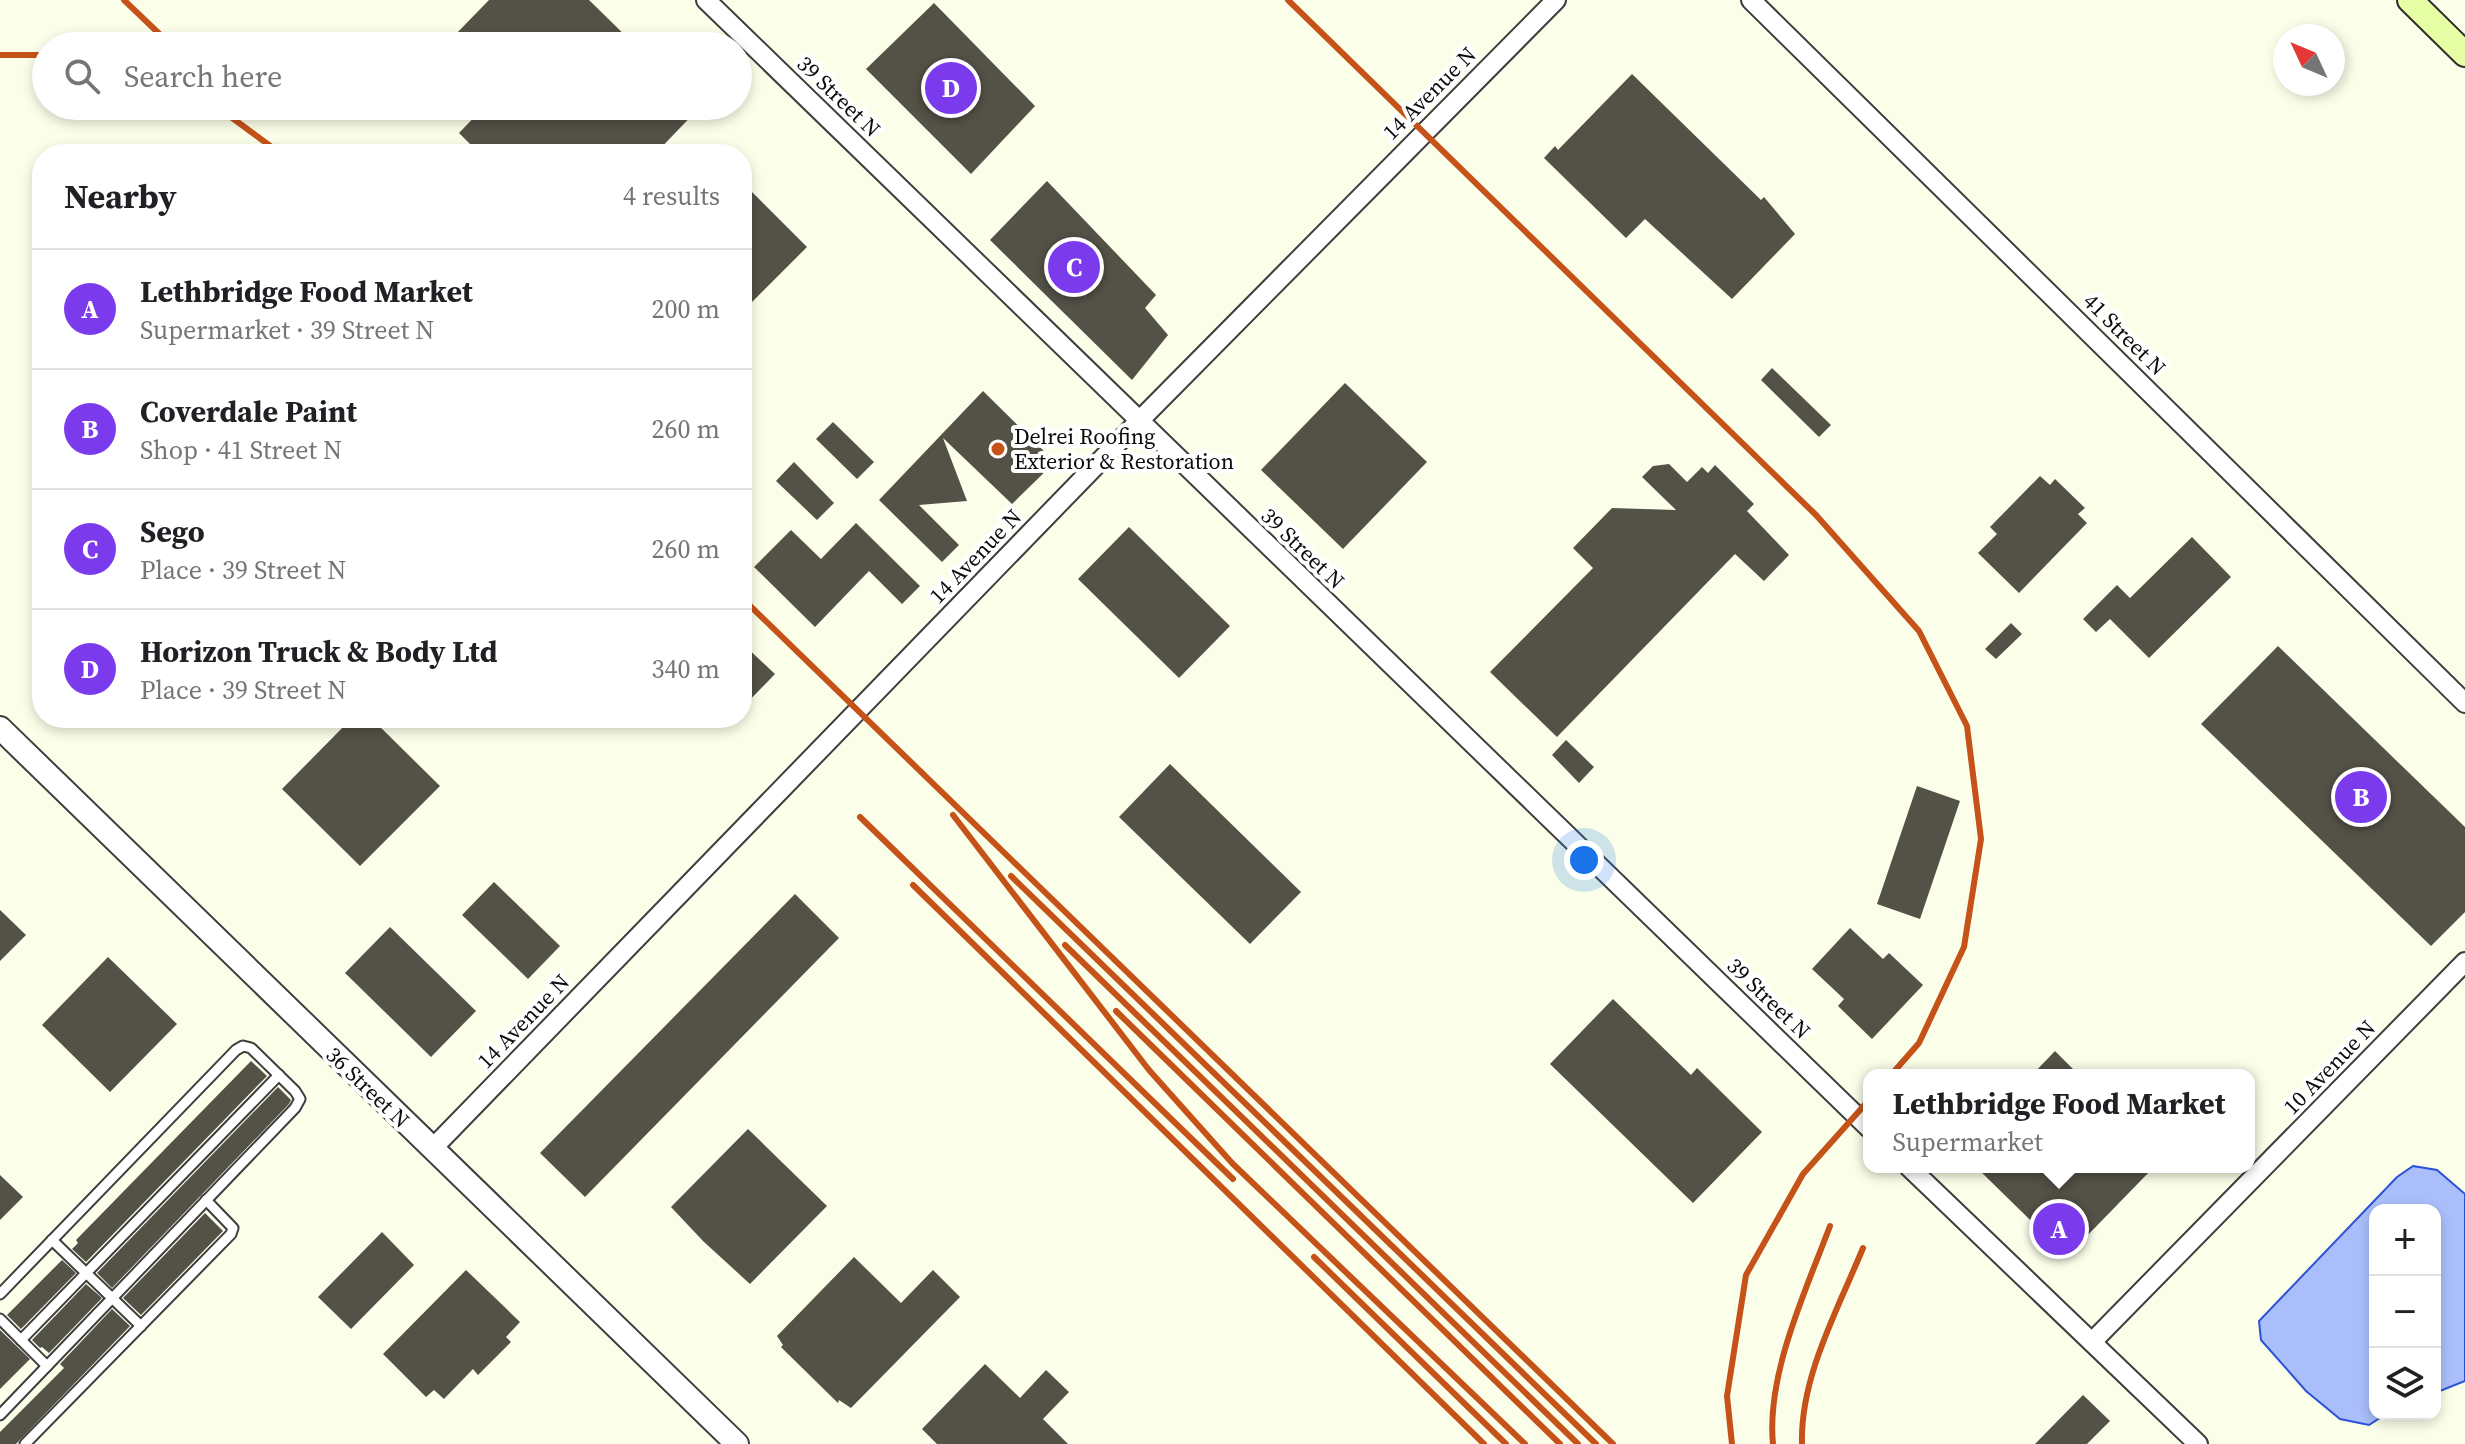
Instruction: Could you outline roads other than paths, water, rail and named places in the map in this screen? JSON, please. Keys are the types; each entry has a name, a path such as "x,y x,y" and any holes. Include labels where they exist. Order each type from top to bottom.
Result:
{"main road":[{"path":"2410,0 2465,54"}],"street":[{"name":"39 Street N","path":"706,0 739,32"},
{"name":"14 Avenue N","path":"432,1149 1138,422 1556,0"},
{"name":"41 Street N","path":"1751,0 2465,703"},
{"name":"39 Street N","path":"752,45 1863,1122"},
{"name":"36 Street N","path":"0,728 737,1444"},
{"name":"10 Avenue N","path":"2092,1342 2465,962"},
{"path":"1915,1173 2198,1444"}],"lane":[{"path":"0,1294 236,1050 243,1046 251,1048 295,1091 300,1099 295,1108 0,1415"},
{"path":"21,1340 279,1075"},
{"path":"25,1444 231,1234 233,1228 230,1223 206,1200"},
{"path":"52,1240 141,1326"},
{"path":"0,1319 47,1366"}],"water":[{"path":"2413,1166 2437,1170 2465,1194 2465,1381 2441,1391 2441,1204 2371,1204 2397,1177"},
{"path":"2369,1206 2369,1420 2377,1420 2369,1425 2340,1419 2306,1391 2261,1340 2259,1321"}],"railway":[{"path":"124,0 157,32"},
{"path":"1288,0 1816,515 1919,631 1967,726 1981,839 1964,947 1919,1043 1896,1069"},
{"path":"0,55 32,55"},
{"path":"235,120 267,144"},
{"path":"752,608 1613,1444"},
{"path":"953,815 1149,1070 1232,1163 1525,1444"},
{"path":"860,817 1233,1179"},
{"path":"1011,876 1596,1444"},
{"path":"913,885 1484,1444"},
{"path":"1065,945 1578,1444"},
{"path":"1116,1011 1560,1444"},
{"path":"1732,1444 1727,1396 1746,1275 1803,1174 1863,1107"},
{"path":"1773,1444 1772,1417 1782,1362 1830,1226"},
{"path":"1802,1444 1803,1419 1814,1369 1863,1248"},
{"path":"1314,1257 1506,1444"}],"place":[{"name":"Horizon Truck & Body Ltd","path":"951,88"},
{"name":"Sego","path":"1074,267"},
{"name":"Delrei Roofing Exterior & Restoration","path":"998,449"},
{"name":"Coverdale Paint","path":"2361,797"},
{"name":"Lethbridge Food Market","path":"2059,1229"}]}
